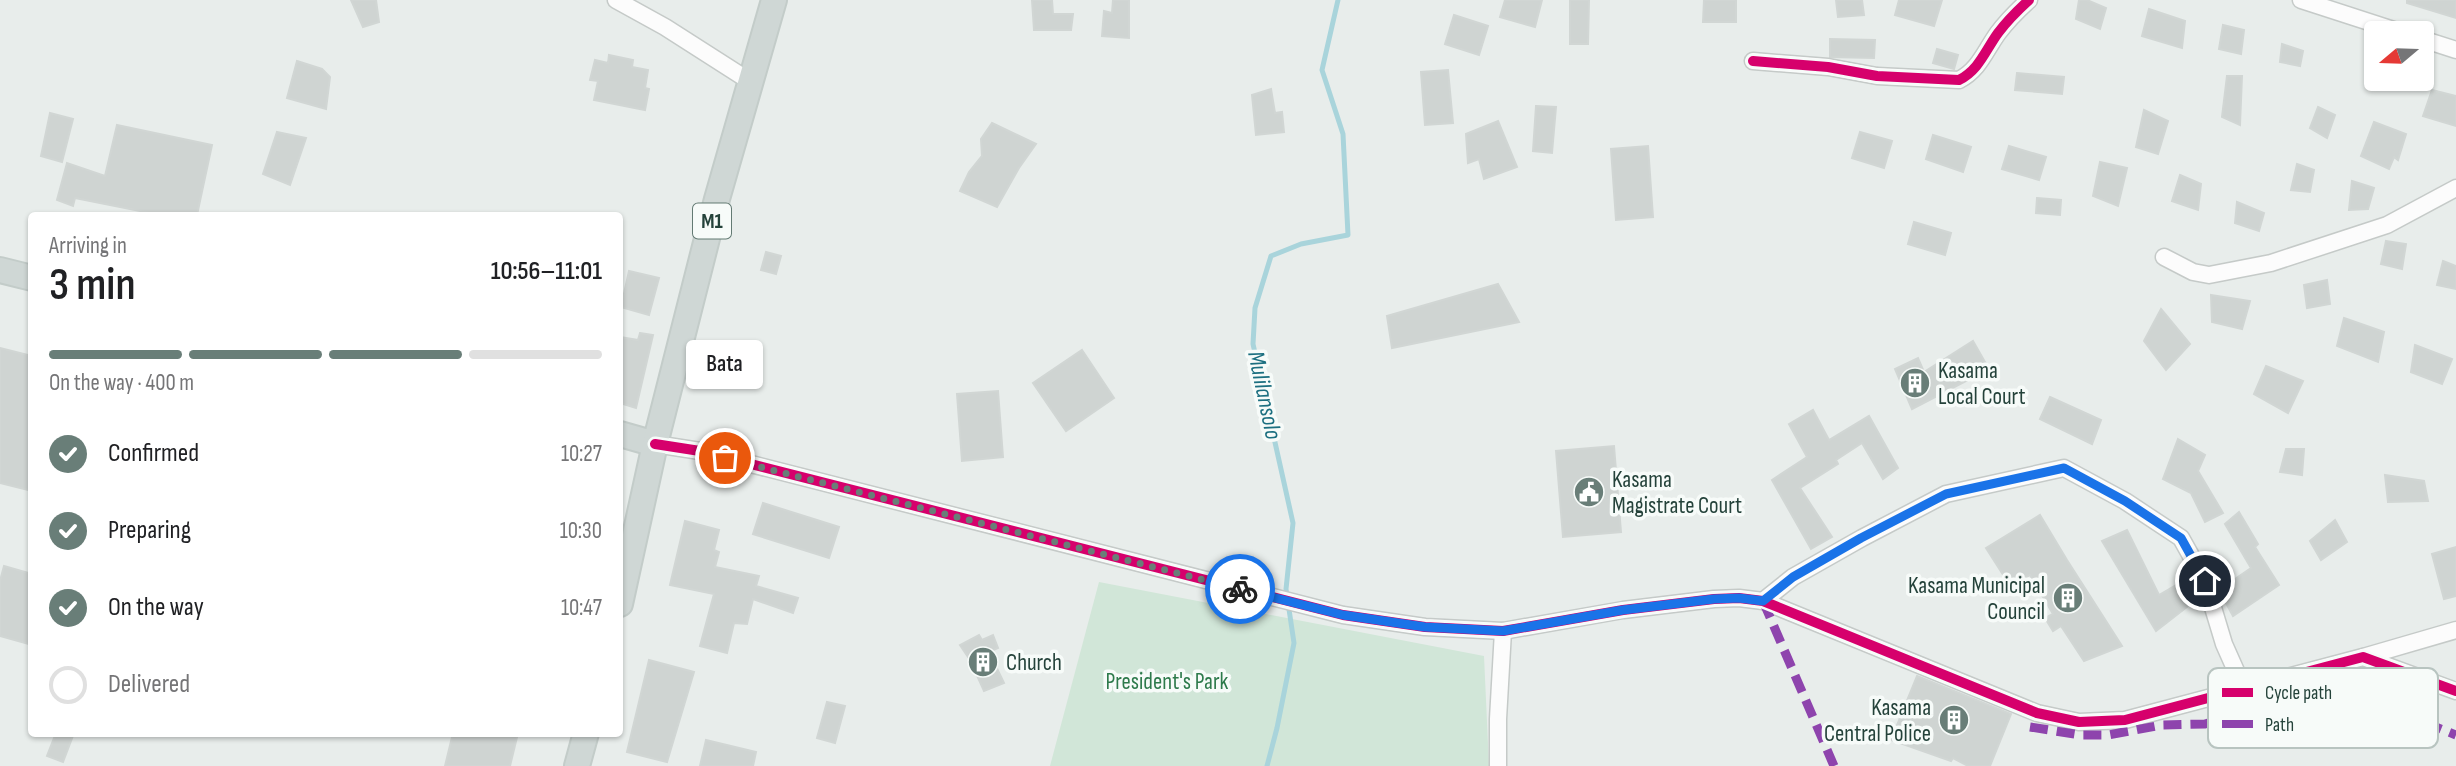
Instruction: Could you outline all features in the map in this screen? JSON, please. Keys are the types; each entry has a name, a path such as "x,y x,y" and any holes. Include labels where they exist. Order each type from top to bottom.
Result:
{"main road":[{"name":"M1","path":"655,444 717,199 774,0"},
{"path":"0,270 28,277"},
{"path":"623,434 655,444 623,590"},
{"path":"577,766 585,737"}],"street":[{"path":"616,0 677,34 751,82"},
{"path":"1753,61 1828,67 1877,76 1959,80 1970,74 1980,63 1998,33 2029,0"},
{"path":"2301,0 2366,21"},
{"path":"2434,43 2456,50"},
{"path":"2164,257 2193,272 2209,275 2271,263 2387,225 2456,188"},
{"path":"655,444 700,451 1343,615 1425,627 1503,631 1623,610 1739,598 1763,601 2037,713 2079,722 2125,720 2208,698"},
{"path":"1763,601 1793,577 1946,494 2064,468 2125,501 2181,538 2205,581 2224,644 2235,668"},
{"path":"2322,668 2456,630"},
{"path":"1498,766 1503,631"},
{"path":"2363,657 2393,668"},
{"path":"2438,684 2456,691"}],"green space":[{"name":"President's Park","path":"1099,582 1484,656 1489,766 1050,766"}],"building":[{"path":"351,0 376,0 379,22 363,27"},
{"path":"1032,0 1052,0 1053,14 1073,14 1071,30 1034,30"},
{"path":"1113,0 1129,0 1129,38 1102,36 1104,11 1112,13"},
{"path":"1505,0 1542,0 1535,27 1500,17"},
{"path":"1570,0 1589,0 1588,44 1570,44"},
{"path":"1704,0 1736,0 1736,22 1703,22"},
{"path":"1836,0 1862,0 1864,15 1838,17"},
{"path":"1899,0 1942,0 1934,26 1895,15"},
{"path":"2079,0 2087,0 2106,8 2100,29 2076,19"},
{"path":"2407,0 2456,0 2456,18 2407,3"},
{"path":"2149,9 2185,21 2182,48 2142,36"},
{"path":"1454,15 1488,26 1479,55 1445,44"},
{"path":"2223,25 2244,30 2241,54 2219,49"},
{"path":"1830,39 1875,40 1874,58 1830,57"},
{"path":"2282,44 2303,51 2300,66 2280,62"},
{"path":"1937,49 1958,55 1954,69 1933,63"},
{"path":"609,55 633,60 632,67 648,70 645,88 649,89 645,110 594,100 598,81 590,80 595,60 608,63"},
{"path":"297,61 322,69 330,77 326,109 287,98"},
{"path":"1448,70 1453,123 1425,125 1421,72"},
{"path":"2017,73 2064,77 2062,94 2015,90"},
{"path":"2227,76 2242,76 2240,125 2222,117"},
{"path":"1271,89 1275,113 1282,112 1284,132 1256,135 1252,95"},
{"path":"2432,91 2456,96 2456,126 2423,116"},
{"path":"1536,106 1556,107 1552,153 1533,151"},
{"path":"2318,107 2335,115 2327,138 2310,128"},
{"path":"2144,110 2168,121 2158,154 2136,147"},
{"path":"50,113 73,119 62,162 41,156"},
{"path":"1498,121 1517,167 1484,179 1479,159 1468,163 1466,134"},
{"path":"2374,122 2406,134 2398,160 2394,157 2389,169 2361,156"},
{"path":"992,123 1036,144 997,207 960,191 969,172 982,156 981,139"},
{"path":"117,125 212,145 198,212 145,212 75,198 73,206 57,200 67,163 105,176"},
{"path":"277,132 306,138 290,185 263,174"},
{"path":"1860,132 1892,141 1884,168 1852,158"},
{"path":"1933,135 1971,147 1963,172 1926,159"},
{"path":"1648,146 1653,217 1616,220 1611,149"},
{"path":"2009,146 2046,157 2039,180 2002,169"},
{"path":"2100,162 2127,168 2118,206 2093,196"},
{"path":"2297,164 2314,170 2310,192 2291,190"},
{"path":"2180,175 2201,184 2198,210 2172,201"},
{"path":"2352,181 2374,188 2368,209 2349,210"},
{"path":"2037,198 2061,200 2060,215 2036,213"},
{"path":"2237,202 2264,213 2259,231 2235,223"},
{"path":"1914,222 1951,233 1945,255 1908,244"},
{"path":"2386,241 2406,244 2402,269 2381,264"},
{"path":"766,252 781,256 776,274 761,270"},
{"path":"2443,261 2456,266 2456,289 2437,285"},
{"path":"629,271 659,278 649,315 623,308"},
{"path":"2327,280 2330,304 2307,308 2304,285"},
{"path":"1498,284 1519,322 1392,348 1387,316"},
{"path":"2211,295 2250,301 2242,329 2212,322"},
{"path":"2161,309 2190,344 2166,370 2144,341"},
{"path":"2344,318 2384,332 2378,362 2337,346"},
{"path":"640,333 653,335 636,408 623,404 623,338 638,340"},
{"path":"1973,341 1989,369 1912,409 1895,369 1918,358 1924,372"},
{"path":"2415,345 2452,359 2442,384 2411,372"},
{"path":"0,348 28,355 28,490 0,483"},
{"path":"1082,350 1114,398 1066,431 1033,383"},
{"path":"2266,366 2303,381 2288,413 2254,394"},
{"path":"998,391 1003,457 962,461 957,394"},
{"path":"2050,397 2101,420 2092,444 2040,419"},
{"path":"1813,410 1829,440 1869,416 1898,468 1883,479 1862,443 1836,460 1838,464 1800,488 1832,537 1811,549 1772,480 1807,457 1789,424"},
{"path":"2178,439 2205,455 2198,471 2223,513 2205,522 2191,493 2163,479"},
{"name":"Kasama Magistrate Court","path":"1614,446 1621,532 1563,537 1556,451"},
{"path":"2286,449 2304,449 2302,475 2280,472"},
{"path":"2385,475 2424,481 2428,501 2388,502"},
{"path":"763,503 839,527 829,558 753,534"},
{"path":"2239,512 2258,544 2255,547 2279,585 2233,616 2219,590 2251,568 2225,524"},
{"path":"2040,515 2122,646 2084,661 2061,626 2053,631 2045,618 2053,614 2030,575 2011,587 1986,548"},
{"path":"2335,520 2347,542 2321,560 2310,541"},
{"path":"685,521 719,530 714,550 719,552 715,567 759,576 756,586 798,598 793,613 753,599 747,624 734,623 727,653 700,646 714,594 670,585"},
{"path":"2127,530 2159,595 2183,581 2197,599 2156,631 2102,541"},
{"path":"2456,547 2456,596 2444,599 2432,554"},
{"path":"4,566 28,573 28,644 0,636 0,581"},
{"name":"Church","path":"979,635 982,640 993,635 998,648 989,652 1004,683 984,691 960,645"},
{"path":"649,660 694,672 667,762 627,752"},
{"name":"Kasama Central Police","path":"1917,676 2011,714 1990,766 1968,766 1953,758 1951,761 1891,740"},
{"path":"827,702 845,706 835,743 817,738"},
{"path":"54,737 72,737 63,762 47,756"},
{"path":"452,737 517,737 510,766 445,766"},
{"path":"706,740 756,752 753,766 700,766"}],"waterway":[{"name":"Mulilansolo","path":"1267,766 1294,643 1286,589 1293,523 1253,344 1255,308 1271,256 1301,244 1348,235 1343,134 1322,70 1338,0"}],"marked path":[{"path":"1763,601 1834,766"},
{"path":"2030,727 2081,735 2108,735 2162,725 2208,723"},
{"path":"2438,728 2456,735"}],"cycle path":[{"path":"1753,61 1828,67 1877,76 1959,80 1977,65 2001,29 2029,0"},
{"path":"655,444 700,451 1343,615 1425,627 1503,631 1623,610 1739,598 1763,601 2037,713 2079,722 2125,720 2208,698"},
{"path":"2321,668 2363,657 2393,668"},
{"path":"2438,684 2456,691"}],"way so far":[{"path":"725,458 1240,589"}],"place":[{"name":"Kasama Local Court","path":"1915,383"},
{"name":"Bata","path":"725,458"},
{"name":"Kasama Magistrate Court","path":"1589,492"},
{"name":"Kasama Municipal Council","path":"2068,598"},
{"name":"Church","path":"983,662"},
{"name":"Kasama Central Police","path":"1954,720"}],"route":[{"path":"1240,589 1343,615 1425,627 1503,631 1623,610 1714,599 1763,601 1793,577 1946,494 2064,468 2125,501 2181,538 2205,581"}]}
